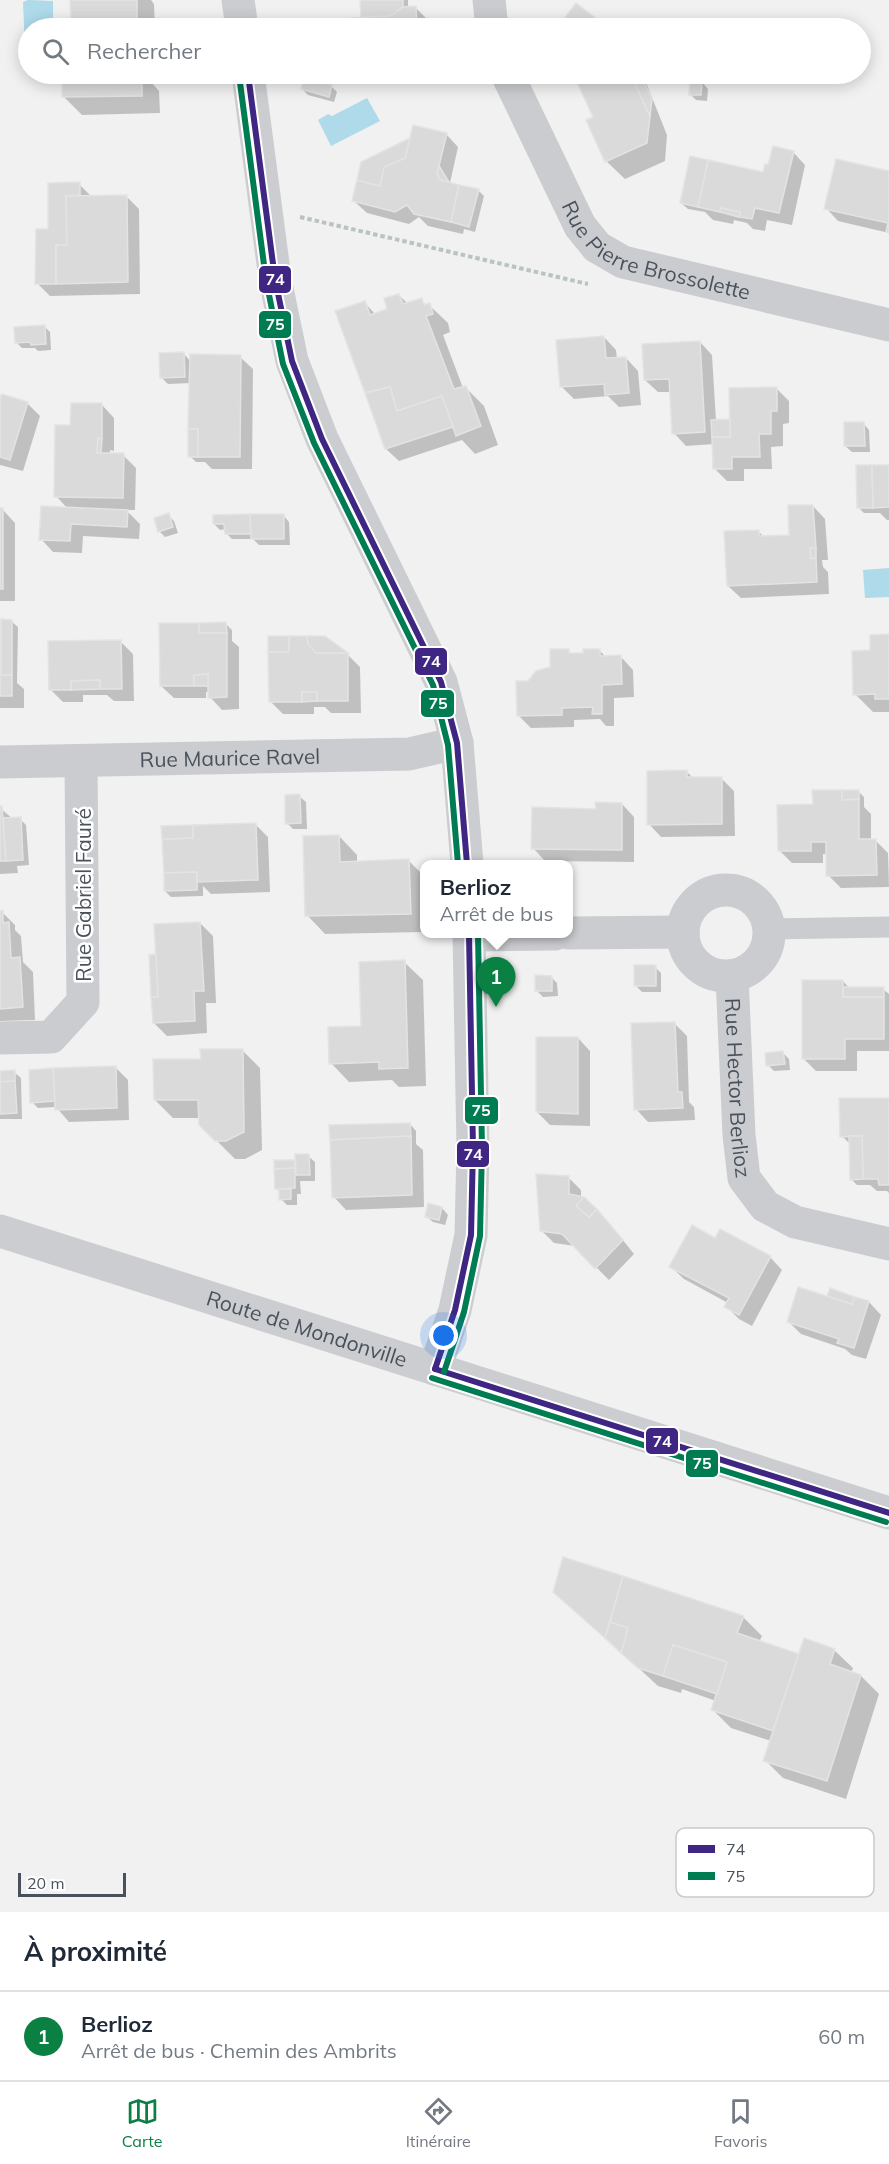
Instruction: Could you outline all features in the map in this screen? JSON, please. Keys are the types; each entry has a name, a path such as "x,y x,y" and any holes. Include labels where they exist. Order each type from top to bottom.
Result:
{"street":[{"path":"238,0 241,18"},
{"path":"489,0 491,18"},
{"path":"249,84 275,279 292,361 322,438 441,682 457,743 468,860"},
{"name":"Rue Pierre Brossolette","path":"512,84 580,226 597,247 623,262 889,325"},
{"name":"Rue Maurice Ravel","path":"0,762 409,754 457,743"},
{"name":"Rue Gabriel Fauré","path":"0,1038 51,1037 83,1002 81,761"},
{"path":"573,933 683,932 688,912 698,900 711,892 726,890 741,892 754,900 764,911 769,929"},
{"name":"Rue Hector Berlioz","path":"683,932 683,941 688,955 698,967 711,974 732,976 754,967 764,955 769,941 769,929"},
{"path":"435,1369 455,1310 471,1235 473,1148 469,938"},
{"name":"Rue Hector Berlioz","path":"732,976 739,1136 744,1178 765,1206 795,1222 889,1244"},
{"name":"Route de Mondonville","path":"0,1231 889,1513"}],"lane":[{"path":"769,929 889,927"}],"path":[{"path":"267,209 589,285"}],"water":[{"path":"28,0 53,1 53,18 24,18 23,2"},
{"path":"367,98 380,121 331,146 318,120 328,114 332,116"},
{"path":"889,568 889,597 865,598 863,570"}],"building":[{"path":"70,0 137,0 137,18 71,18"},
{"path":"360,0 403,0 403,7 390,16 361,17"},
{"path":"576,3 595,18 565,18"},
{"path":"416,6 417,18 358,18 390,16 403,7"},
{"path":"62,84 142,84 142,96 62,97"},
{"path":"302,84 332,85 329,97 301,89"},
{"path":"578,84 635,84 650,116 647,143 605,162 586,120 593,117"},
{"path":"635,84 645,84 652,99 650,116"},
{"path":"690,84 702,84 701,95 689,95"},
{"path":"413,125 447,133 437,174 441,180 459,185 451,222 414,214 407,205 395,212 352,201 357,180 380,186 384,167 405,158"},
{"path":"410,138 405,158 384,167 380,186 357,180 361,162"},
{"path":"773,146 794,151 779,213 755,208 752,219 739,217 740,212 721,208 720,212 698,207 708,160 763,172 765,164 768,165"},
{"path":"690,156 708,160 698,207 680,203"},
{"path":"836,159 889,171 889,233 886,232 888,223 824,209"},
{"path":"439,166 449,182 441,180 437,174"},
{"path":"80,182 80,195 66,196 67,245 56,245 56,284 35,284 36,229 48,229 48,183"},
{"path":"459,185 479,189 469,227 451,222"},
{"path":"127,195 128,282 56,284 56,245 67,245 66,196"},
{"path":"721,208 740,212 739,217 720,212"},
{"path":"399,294 403,304 422,298 424,305 430,303 433,314 426,316 454,389 466,386 481,426 456,436 442,396 397,411 390,387 365,393 335,311 365,301 370,315 387,309 384,298"},
{"path":"45,325 46,344 15,343 14,327"},
{"path":"604,336 606,358 626,357 629,393 605,395 604,384 560,387 556,340"},
{"path":"700,341 705,432 672,434 669,379 644,380 642,344"},
{"path":"184,352 185,377 160,378 159,353"},
{"path":"190,354 241,355 240,457 197,457 198,429 188,429"},
{"path":"390,387 397,411 442,396 453,427 385,449 365,393"},
{"path":"777,387 777,411 771,411 771,434 759,434 760,457 732,457 732,469 713,469 712,437 730,437 729,388"},
{"path":"2,394 28,402 10,460 0,457 0,399"},
{"path":"71,403 102,403 102,439 98,438 97,453 124,453 123,498 54,497 55,425 70,425"},
{"path":"730,419 730,437 712,437 711,420"},
{"path":"844,422 864,422 865,446 844,446"},
{"path":"188,429 198,429 198,457 188,457"},
{"path":"98,438 102,439 101,453 97,453"},
{"path":"856,465 872,465 873,508 857,508"},
{"path":"872,465 889,465 889,507 873,508"},
{"path":"788,505 813,505 816,548 810,548 811,558 816,558 817,582 727,586 724,531 759,530 759,536 789,535"},
{"path":"41,506 128,510 127,527 71,524 70,541 39,540"},
{"path":"0,508 3,508 3,589 0,589"},
{"path":"169,513 173,527 158,532 154,518"},
{"path":"250,514 251,534 225,534 224,524 213,524 213,515"},
{"path":"250,514 284,514 284,539 251,539"},
{"path":"810,548 816,548 816,558 811,558"},
{"path":"0,619 1,675 12,675 12,696 0,696"},
{"path":"1,619 12,620 12,675 1,675"},
{"path":"226,622 227,633 199,633 199,623"},
{"path":"159,623 199,623 199,633 227,633 227,697 208,698 208,674 194,675 194,686 160,686"},
{"path":"889,634 889,699 875,699 875,694 853,695 852,651 870,650 870,635"},
{"path":"268,636 289,636 289,652 268,652"},
{"path":"289,636 307,636 308,644 316,653 348,653 348,701 317,701 317,692 302,692 302,702 269,702 268,652 289,652"},
{"path":"307,636 325,636 348,653 316,653 308,644"},
{"path":"121,640 122,689 100,689 100,680 71,681 71,690 49,690 48,641"},
{"path":"550,649 569,649 569,653 583,653 583,649 600,649 600,656 621,655 622,684 602,685 602,714 592,714 593,707 562,708 562,715 517,716 516,681 528,681 536,671 550,667"},
{"path":"208,674 208,686 194,686 194,675"},
{"path":"100,680 100,689 71,690 71,681"},
{"path":"302,692 317,692 317,701 302,702"},
{"path":"687,770 687,777 722,777 722,824 647,825 647,771"},
{"path":"812,790 842,790 842,800 859,799 859,839 876,839 877,875 826,876 826,842 811,842 811,851 778,851 777,805 813,804"},
{"path":"842,790 859,790 859,799 842,800"},
{"path":"300,794 301,823 285,824 285,795"},
{"path":"595,802 622,803 622,850 531,849 532,807 596,809"},
{"path":"0,806 2,806 6,861 0,861"},
{"path":"21,817 23,860 6,861 3,818"},
{"path":"256,823 258,880 197,882 197,872 164,873 162,839 193,838 193,825"},
{"path":"193,825 193,838 162,839 161,826"},
{"path":"339,835 340,862 409,859 411,914 305,916 303,836"},
{"path":"197,872 197,890 164,891 164,873"},
{"path":"3,910 3,923 9,922 11,958 20,957 23,1007 0,1009 0,911"},
{"path":"200,922 204,991 194,991 195,1021 153,1023 151,997 158,997 154,924"},
{"path":"156,954 158,997 151,997 149,955"},
{"path":"405,960 408,1068 379,1069 379,1062 329,1064 328,1027 361,1026 359,962"},
{"path":"634,965 656,965 656,986 634,986"},
{"path":"535,975 552,976 552,991 535,991"},
{"path":"802,980 843,980 843,997 884,997 884,1039 845,1039 845,1059 802,1059"},
{"path":"843,987 884,987 884,997 843,997"},
{"path":"675,1022 678,1092 682,1092 683,1108 634,1110 631,1023"},
{"path":"536,1037 578,1037 578,1114 536,1112"},
{"path":"200,1049 243,1049 244,1132 226,1141 215,1141 199,1125 198,1100 154,1100 153,1059 201,1059"},
{"path":"783,1051 785,1064 766,1066 765,1053"},
{"path":"116,1066 117,1108 55,1110 53,1068"},
{"path":"53,1068 55,1101 30,1103 29,1070"},
{"path":"15,1070 15,1081 0,1082 0,1071"},
{"path":"15,1081 17,1113 0,1114 0,1082"},
{"path":"839,1098 889,1098 889,1185 879,1185 878,1179 863,1179 862,1136 840,1137"},
{"path":"410,1123 411,1136 330,1140 329,1125"},
{"path":"411,1136 412,1195 332,1198 330,1140"},
{"path":"849,1136 862,1136 863,1179 850,1180"},
{"path":"295,1154 309,1154 310,1175 296,1175"},
{"path":"274,1160 294,1160 295,1168 274,1169"},
{"path":"295,1168 295,1188 275,1189 274,1169"},
{"path":"536,1174 569,1176 569,1194 584,1197 576,1206 589,1217 597,1209 623,1240 595,1269 562,1234 540,1231"},
{"path":"279,1189 291,1189 291,1199 279,1200"},
{"path":"584,1197 597,1209 589,1217 576,1206"},
{"path":"428,1203 442,1207 439,1220 425,1217"},
{"path":"692,1225 715,1238 720,1229 771,1256 739,1315 724,1307 729,1298 669,1267"},
{"path":"798,1287 852,1304 855,1297 869,1301 854,1348 837,1343 839,1339 787,1322"},
{"path":"830,1288 855,1297 852,1304 827,1296"},
{"path":"563,1557 623,1576 605,1638 553,1592"},
{"path":"623,1576 744,1616 737,1633 799,1654 773,1731 711,1710 727,1662 673,1645 663,1676 638,1668 621,1653 628,1628 610,1622"},
{"path":"610,1622 628,1628 621,1653 605,1638"},
{"path":"804,1638 835,1649 830,1664 861,1675 827,1781 763,1761"},
{"path":"673,1645 727,1662 717,1694 663,1676"}],"transit line":[{"name":"75","path":"240,84 266,280 283,364 314,443 433,685 448,745 458,860"},
{"name":"74","path":"249,84 275,279 292,361 322,439 441,682 457,743 467,860"},
{"name":"74","path":"435,1369 455,1310 471,1235 473,1148 469,938"},
{"name":"75","path":"444,1372 464,1312 480,1236 482,1148 478,938"},
{"name":"74","path":"435,1369 889,1513"},
{"name":"75","path":"432,1378 886,1522"}],"place":[{"name":"Berlioz","path":"496,1007"}]}
